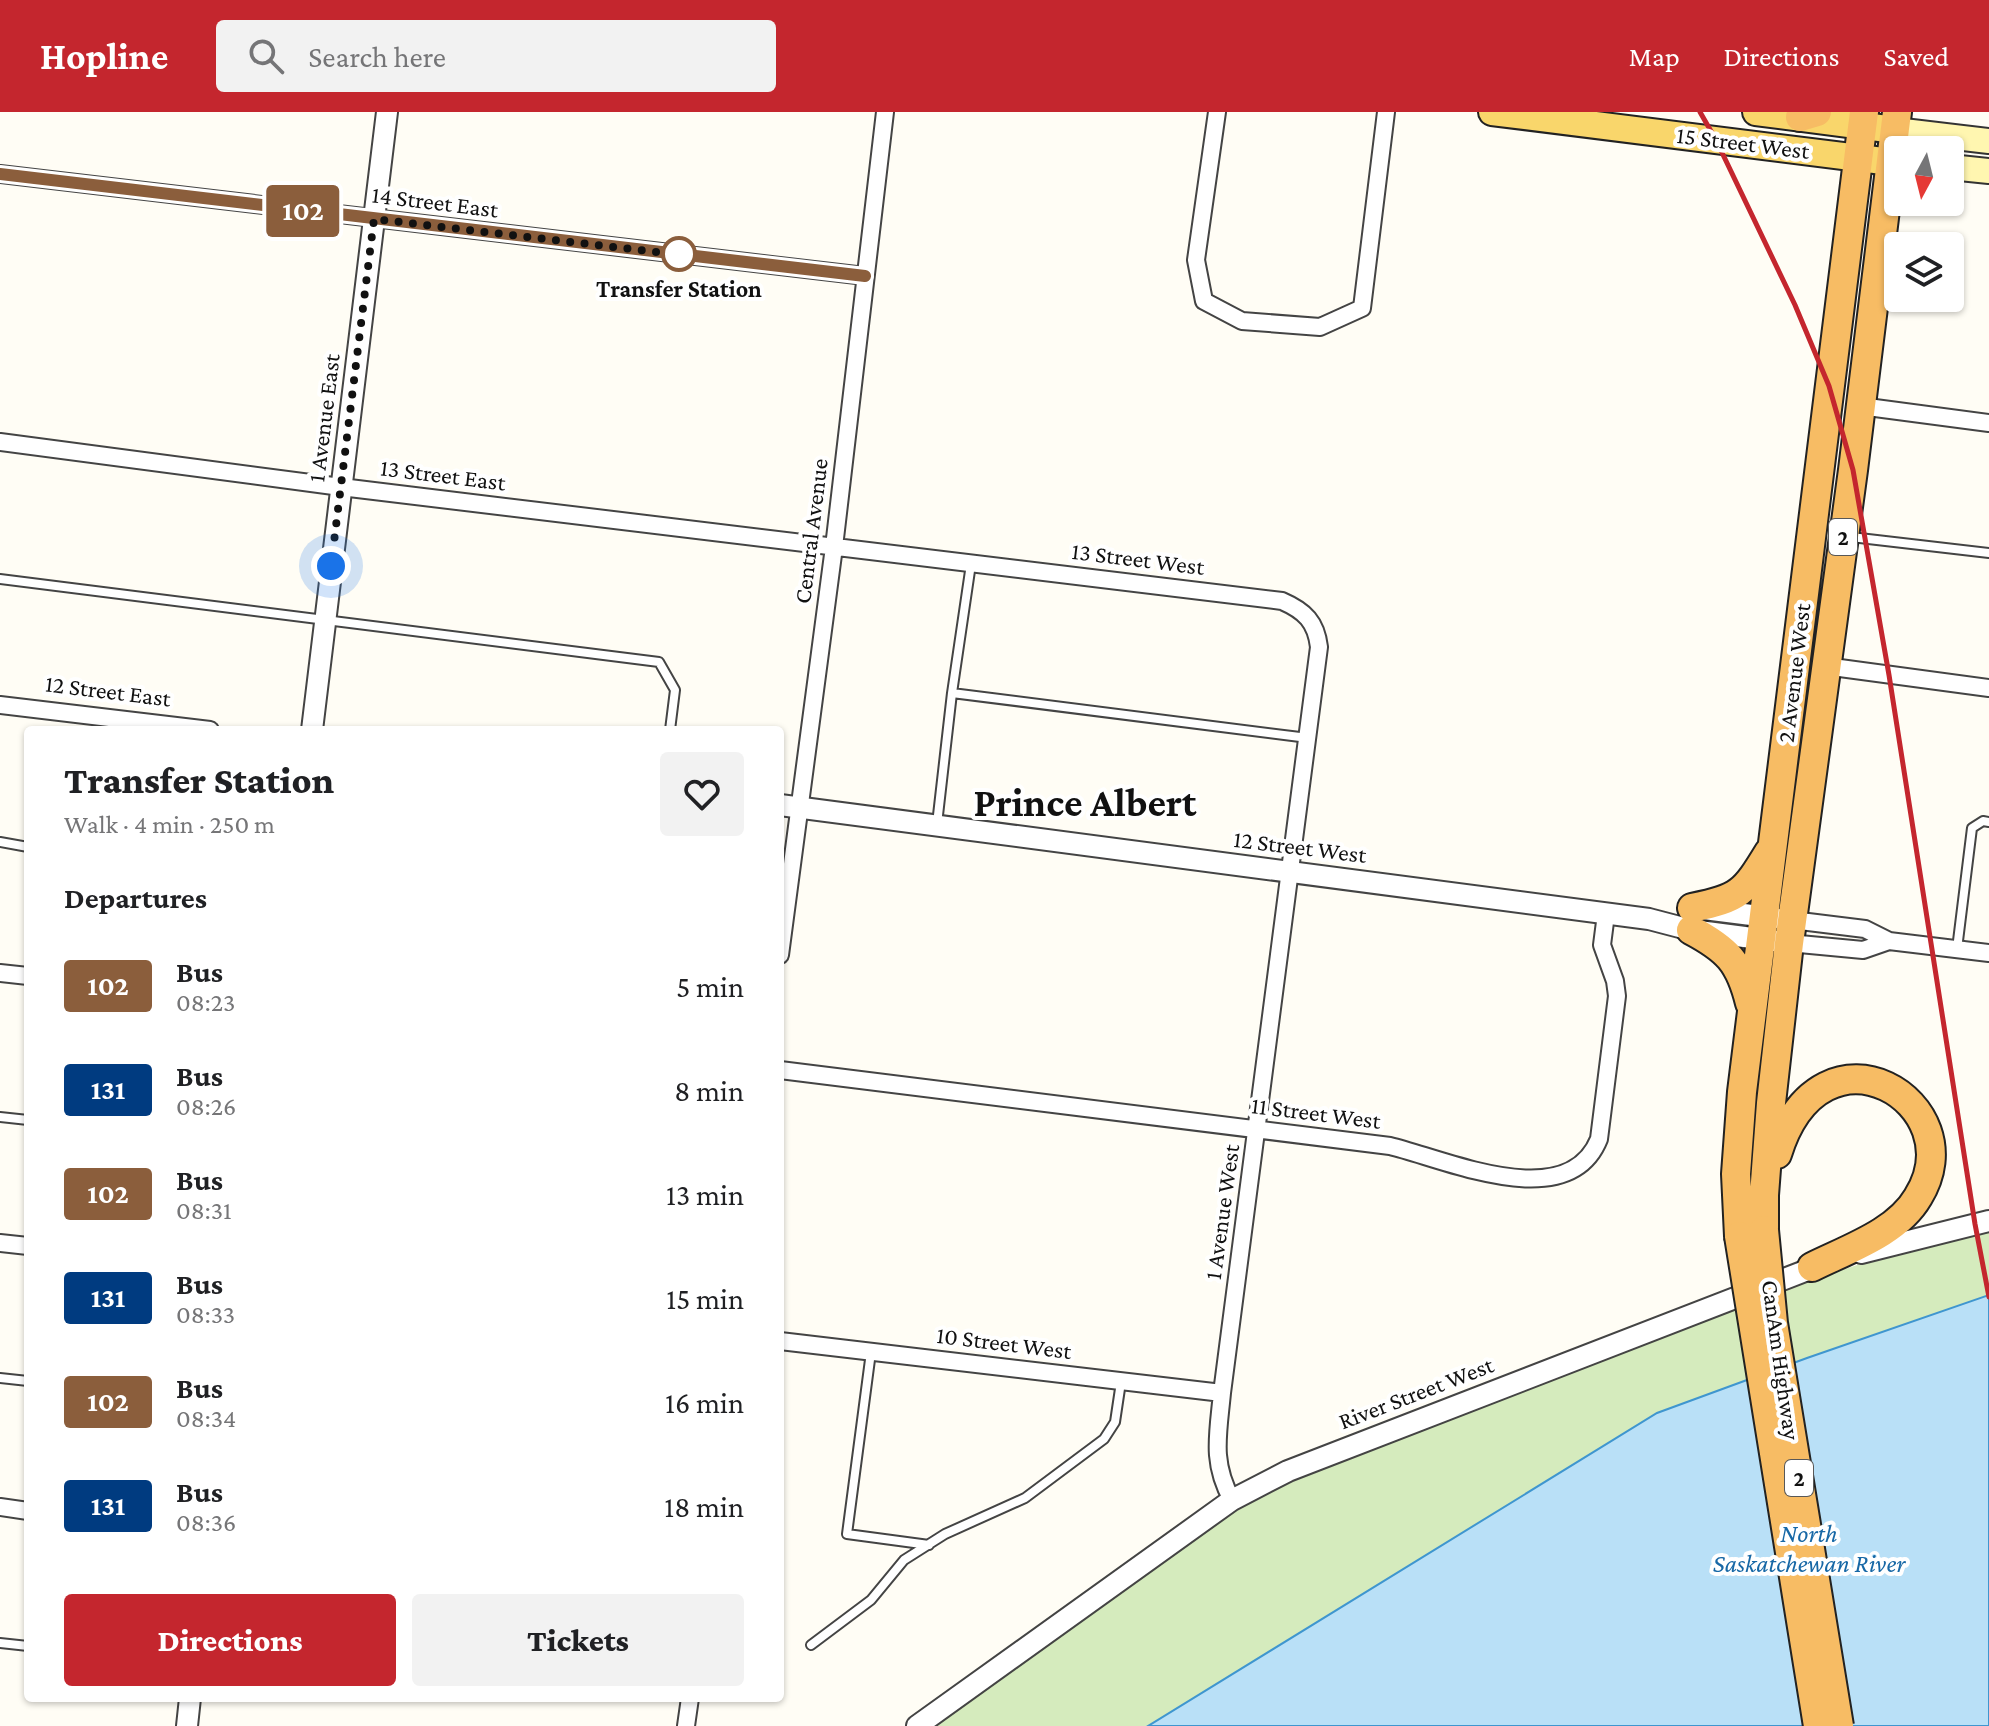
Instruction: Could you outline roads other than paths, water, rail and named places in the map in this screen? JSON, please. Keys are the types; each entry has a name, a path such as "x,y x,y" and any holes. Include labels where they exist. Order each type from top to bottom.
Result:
{"highway":[{"name":"2 Avenue West","path":"1752,1233 1736,1174 1751,1008 1863,118"},
{"name":"2 Avenue West","path":"1752,1233 1764,1195 1791,931 1887,216"},
{"path":"1751,1008 1740,970 1692,919 1729,900 1749,884 1773,844"},
{"path":"1752,1233 1785,1127 1798,1106 1816,1091 1836,1082 1856,1079 1876,1082 1896,1090 1911,1104 1930,1139 1931,1161 1927,1180 1918,1198 1889,1227 1812,1267"},
{"name":"CanAm Highway","path":"1752,1233 1818,1726"},
{"name":"CanAm Highway","path":"1752,1233 1773,1323 1839,1726"}],"main road":[{"name":"15 Street West","path":"1492,112 1884,161"},
{"name":"15 Street West","path":"1756,112 1896,121 1989,141"},
{"path":"1964,168 1989,171"}],"street":[{"name":"1 Avenue East","path":"312,726 387,112"},
{"name":"Central Avenue","path":"784,895 790,806 834,547 885,112"},
{"path":"1217,112 1196,260 1204,301 1242,321 1320,327 1362,308 1386,112"},
{"name":"14 Street East","path":"0,174 865,276"},
{"path":"1860,406 1989,423"},
{"name":"13 Street East","path":"0,442 834,547"},
{"name":"13 Street West","path":"834,547 1282,601 1310,619 1317,633 1319,647 1308,738"},
{"path":"1825,666 1989,688"},
{"name":"12 Street East","path":"0,705 176,726"},
{"name":"1 Avenue West","path":"1232,1500 1222,1479 1216,1453 1308,738"},
{"name":"12 Street West","path":"790,806 1606,914 1649,919 1692,919 1791,931 1863,950 1889,941 1989,953"},
{"name":"11 Street West","path":"784,1071 1390,1146 1459,1168 1497,1176 1537,1177 1566,1173 1579,1167 1599,1139 1617,1006 1615,981 1602,945 1606,914"},
{"path":"0,973 24,976"},
{"name":"River Street West","path":"917,1726 1232,1500 1288,1471 1812,1267 1989,1221"},
{"path":"0,1243 24,1246"},
{"name":"10 Street West","path":"784,1341 1222,1393"},
{"path":"0,1507 24,1510"},
{"path":"187,1726 190,1702"},
{"path":"686,1726 689,1702"}],"lane":[{"path":"1843,536 1989,553"},
{"path":"937,826 952,693 972,563"},
{"path":"0,579 659,662 675,690 670,726"},
{"path":"952,693 1308,738"},
{"path":"1957,949 1972,828 1983,821 1989,822"},
{"path":"0,842 24,846"},
{"path":"0,1117 24,1120"},
{"path":"871,1352 847,1534 929,1545"},
{"path":"0,1378 24,1381"},
{"path":"811,1645 871,1600 904,1560 965,1524 1025,1498 1104,1439 1111,1433 1115,1422 1121,1382"},
{"path":"0,1643 24,1646"}],"water":[{"name":"North Saskatchewan River","path":"1989,1295 1989,1726 1148,1726 1657,1413"}],"railway":[{"path":"1700,112 1795,305 1829,386 1853,470 1989,1297"}],"place":[{"name":"Transfer Station","path":"679,254"}],"district":[{"name":"Prince Albert","path":"1085,802"}]}
